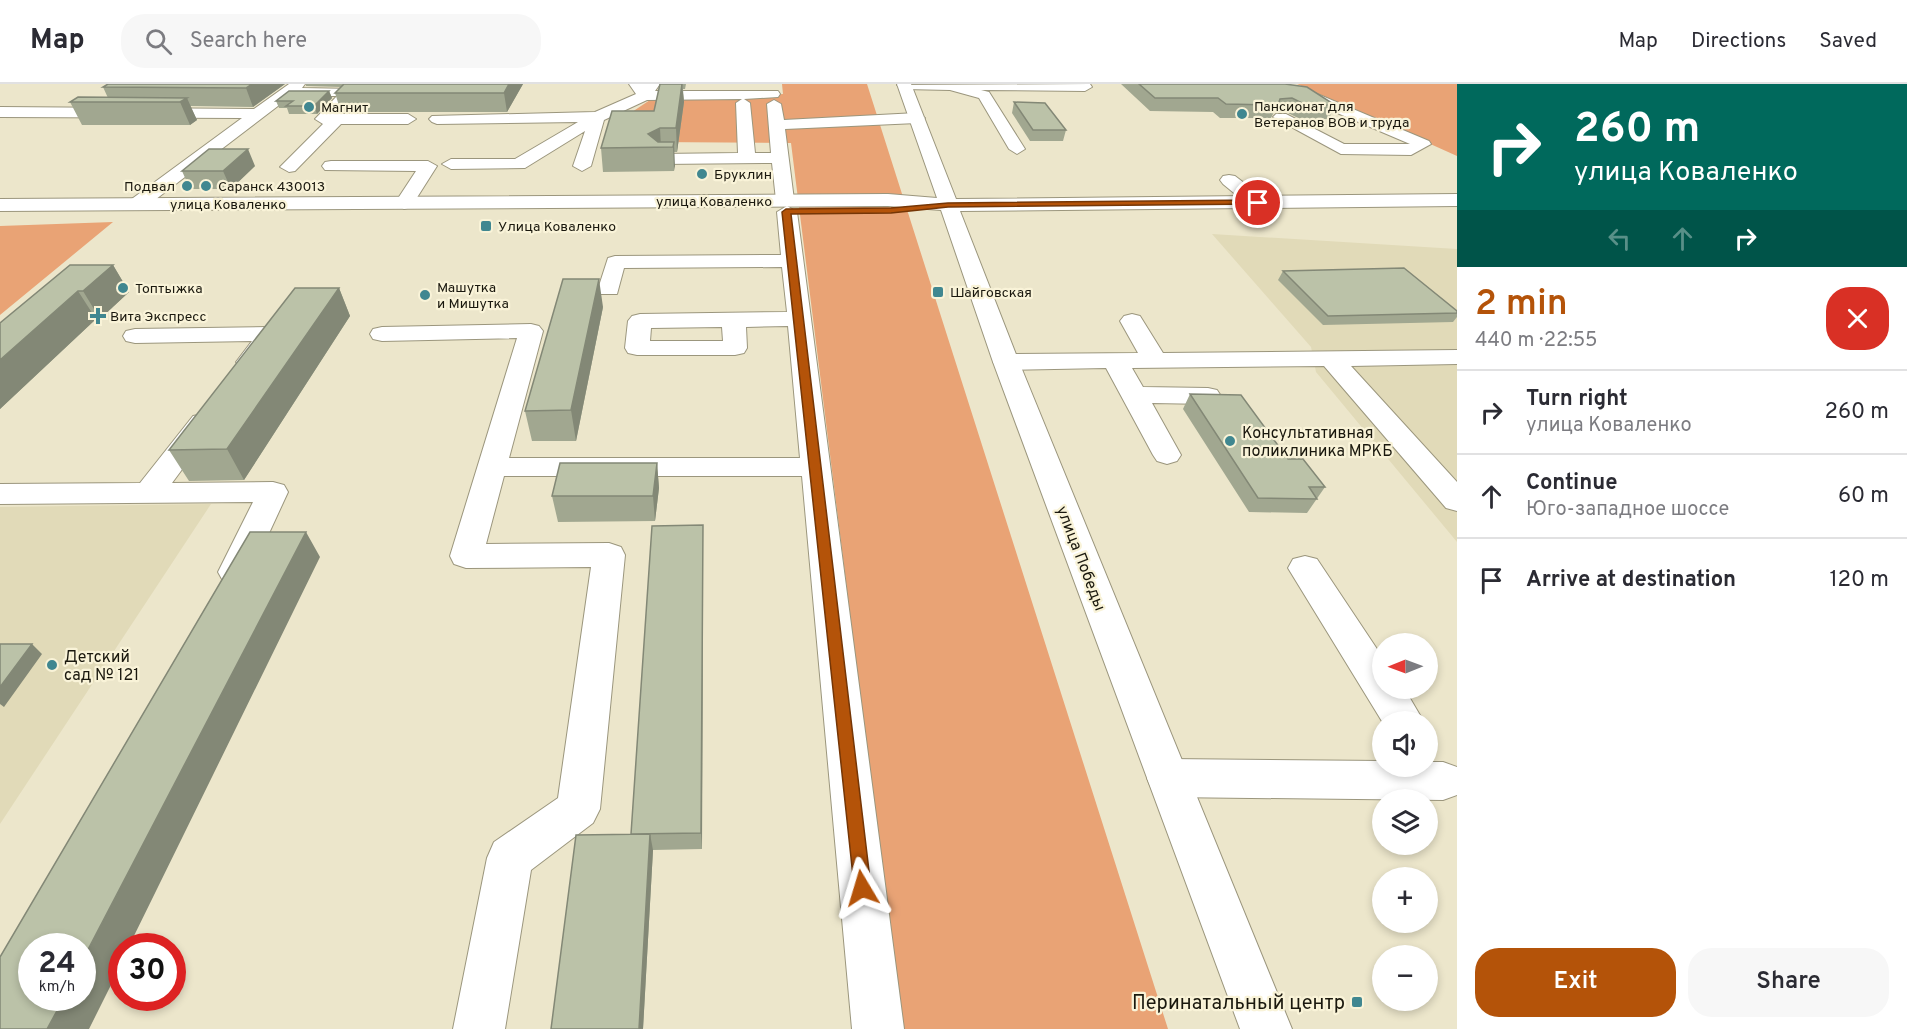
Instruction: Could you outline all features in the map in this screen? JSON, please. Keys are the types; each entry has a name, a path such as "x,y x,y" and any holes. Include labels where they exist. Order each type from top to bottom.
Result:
{"main road":[{"path":"904,84 1085,87"},
{"name":"улица Победы","path":"904,84 1006,362 1266,1029"},
{"path":"1227,84 1298,91 1423,144 1411,150 1341,149 1281,117"},
{"path":"937,85 984,95 1017,149"},
{"path":"129,210 293,88 349,92 323,119 408,119"},
{"path":"451,164 519,164 645,88 766,89"},
{"path":"766,89 775,125 773,158"},
{"path":"766,89 773,158 792,261 878,1029"},
{"path":"743,103 747,158"},
{"path":"0,112 257,114"},
{"path":"437,119 597,117"},
{"path":"582,166 597,117"},
{"path":"775,125 917,118"},
{"path":"289,167 337,119"},
{"path":"661,159 773,158"},
{"path":"331,166 428,166 404,203"},
{"path":"1229,180 1258,203"},
{"name":"улица Коваленко","path":"0,205 129,210 780,200"},
{"name":"улица Коваленко","path":"0,216 129,210 404,203 780,200 891,210 948,205 1457,200"},
{"path":"609,289 615,262 792,261"},
{"path":"734,320 798,319"},
{"path":"1132,321 1155,361"},
{"path":"382,334 531,331 466,556 609,555 578,809 510,858 479,1029"},
{"path":"135,336 270,334 149,492"},
{"path":"1006,362 1457,357"},
{"path":"1331,359 1457,501"},
{"path":"1115,361 1167,455"},
{"path":"1134,395 1208,396"},
{"path":"492,467 814,467"},
{"path":"0,494 273,492 240,563 217,604"},
{"path":"1305,568 1397,711"},
{"path":"1168,778 1446,781"}],"shaded area":[{"path":"782,84 867,84 1168,1029 902,1029 791,143 652,142 611,126 650,100 783,94"},
{"path":"1297,84 1457,84 1457,156"},
{"path":"113,222 0,315 0,226"},
{"path":"1212,234 1457,249 1457,542 1316,372 1311,347"},
{"name":"Детский сад № 121","path":"211,504 0,824 0,507"}],"building":[{"path":"108,84 252,84 246,88 103,87"},
{"path":"344,84 509,84 504,93 335,93"},
{"path":"660,84 682,84 676,128 660,128 648,134 658,142 674,142 673,147 601,148 612,111 654,111"},
{"path":"1139,84 1285,84 1307,87 1335,105 1306,105 1292,98 1280,99 1278,105 1226,104 1218,98 1155,98"},
{"path":"289,91 329,91 314,106 286,106 293,101 276,101"},
{"path":"78,97 187,98 180,102 70,102"},
{"path":"1014,102 1045,103 1066,130 1033,130"},
{"path":"209,149 248,149 223,171 182,171"},
{"path":"70,265 113,265 83,291 78,291 0,360 0,323"},
{"path":"1404,268 1457,313 1328,316 1283,271"},
{"path":"563,279 599,279 571,410 525,411"},
{"path":"295,288 339,288 227,449 169,450"},
{"path":"1190,394 1241,395 1288,459 1303,459 1325,487 1309,487 1317,499 1258,498"},
{"path":"560,463 657,463 653,496 552,496"},
{"path":"703,525 701,833 631,834 652,526"},
{"path":"250,532 306,532 96,934 18,933 18,1011 57,1011 47,1029 0,1029 0,957"},
{"path":"0,644 32,644 0,687"},
{"path":"650,834 639,1029 551,1029 576,835"}],"place":[{"name":"Магнит","path":"309,107"},
{"name":"Пансионат для Ветеранов ВОВ и труда","path":"1242,114"},
{"name":"Бруклин","path":"702,174"},
{"name":"Подвал","path":"187,186"},
{"name":"Саранск 430013","path":"206,186"},
{"name":"Улица Коваленко","path":"486,226"},
{"name":"Топтыжка","path":"123,288"},
{"name":"Шайговская","path":"938,292"},
{"name":"Машутка и Мишутка","path":"425,295"},
{"name":"Вита Экспресс","path":"98,316"},
{"name":"Консультативная поликлиника МРКБ","path":"1230,441"},
{"name":"Детский сад № 121","path":"52,665"},
{"name":"Перинатальный центр","path":"1357,1002"}],"route":[{"path":"862,888 786,212 891,210 948,205 1258,203"}]}
